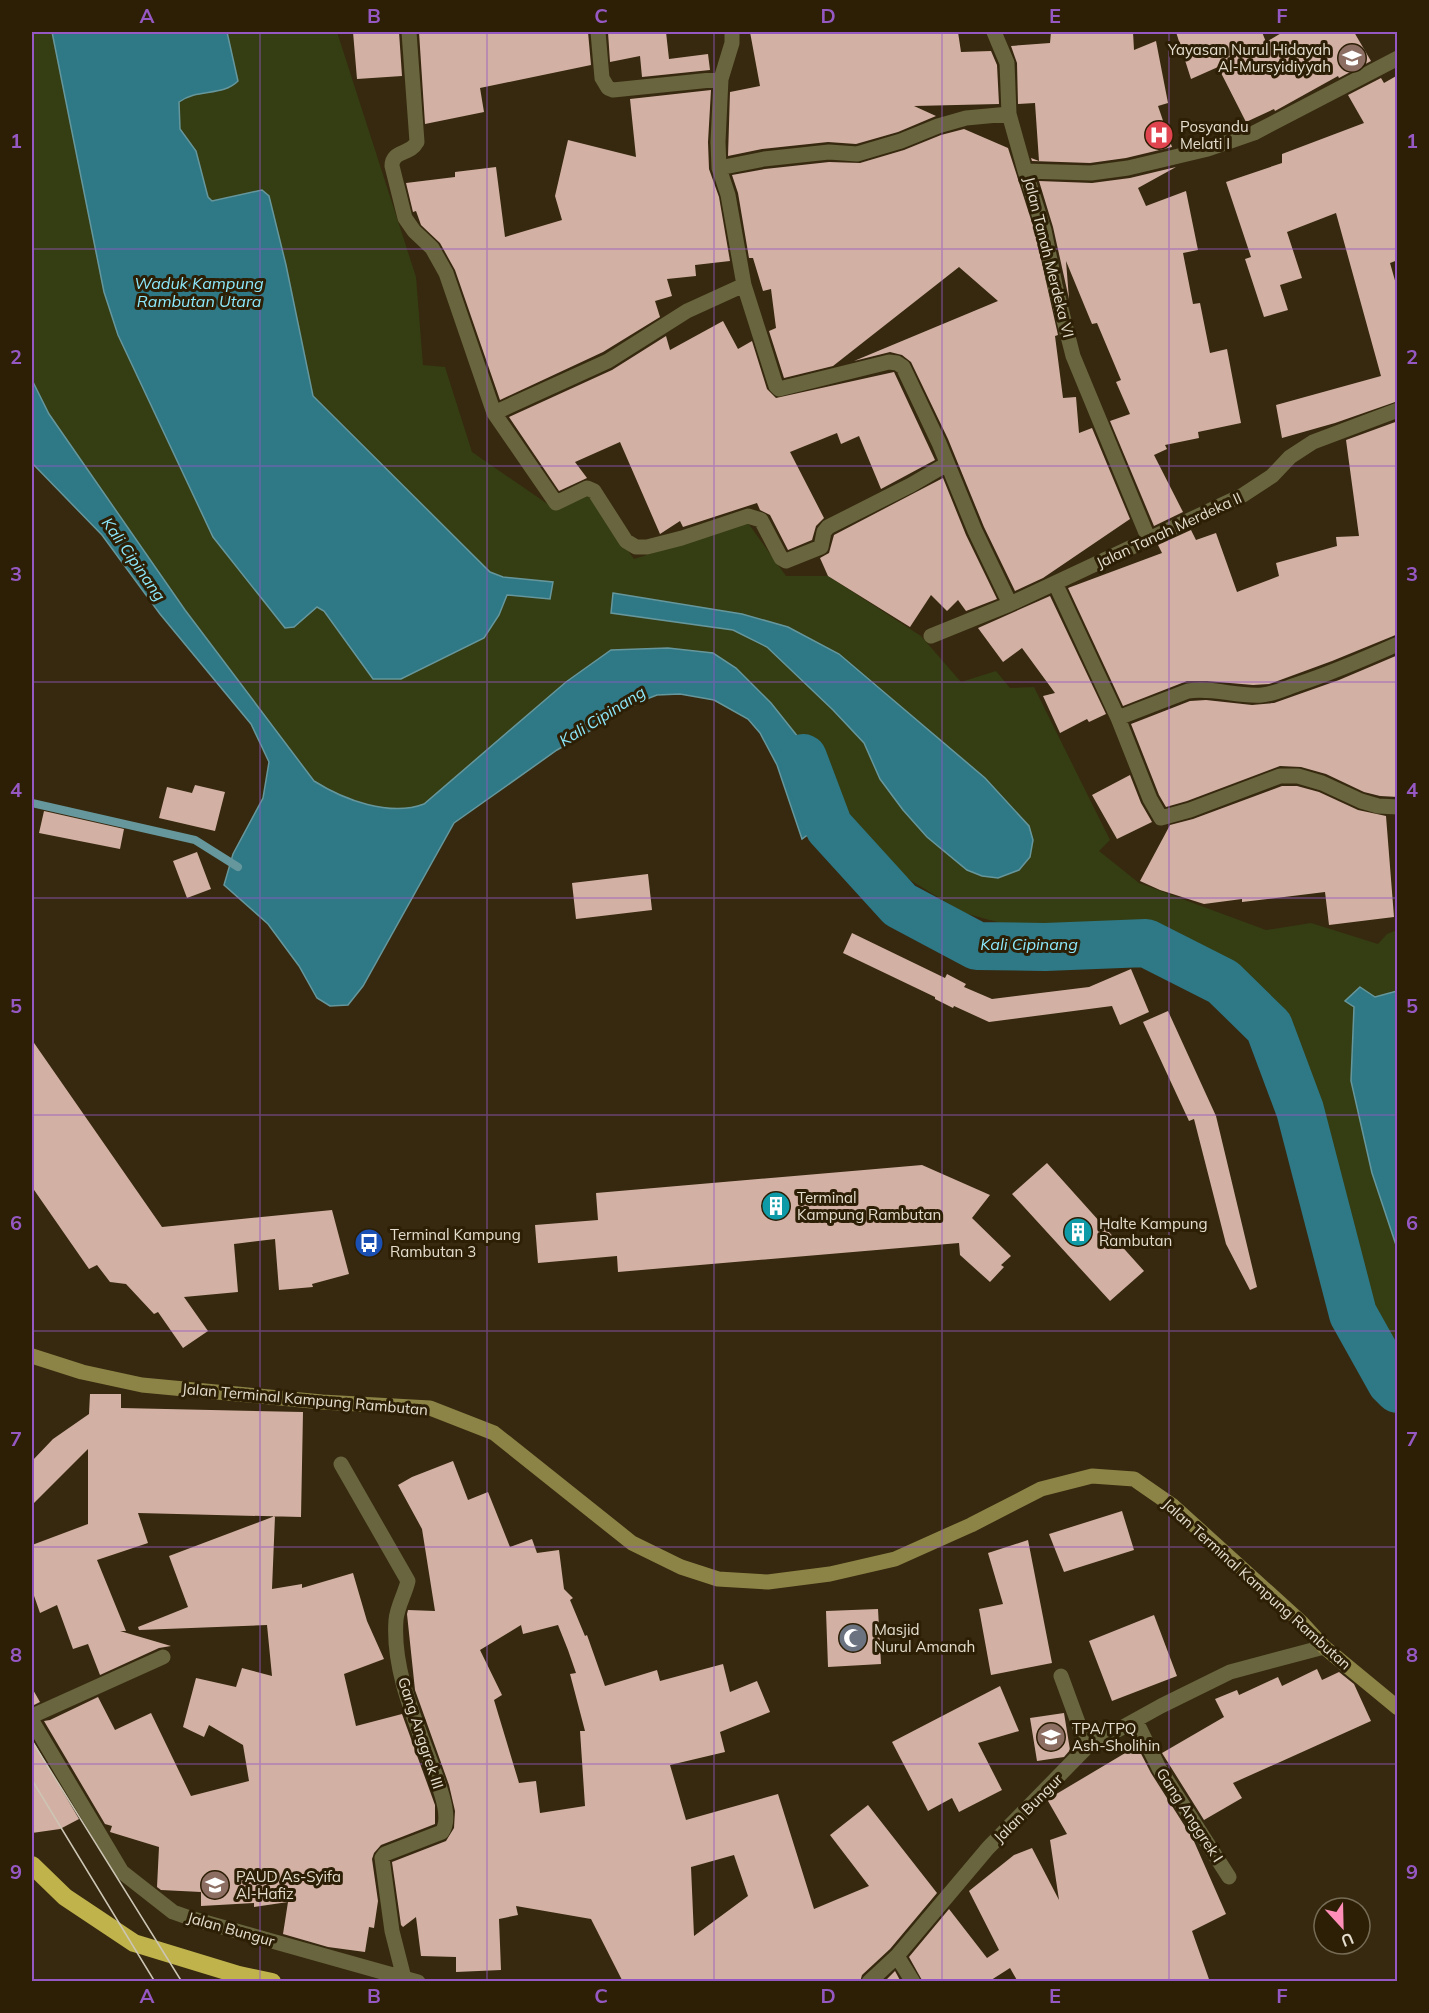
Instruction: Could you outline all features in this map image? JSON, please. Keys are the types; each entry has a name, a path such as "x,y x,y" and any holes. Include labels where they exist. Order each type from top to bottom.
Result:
{"highway":[{"path":"32,1864 65,1897 134,1943 239,1975 272,1982"}],"street":[{"path":"409,32 417,142 414,148 395,156 392,160 405,218 414,231 432,248 446,273 494,413 556,503 587,488 591,489 626,541 636,547 646,547 682,538 748,516 761,520 781,558 786,561 820,547 824,532 828,527 947,464"},
{"path":"598,32 602,78 608,88 613,90 721,79"},
{"path":"732,32 732,43 721,79 719,168 728,195 744,285 778,388 780,390 889,362 897,363 903,368 1010,604"},
{"path":"994,32 1007,63 1009,114 1025,171"},
{"name":"Jalan Tanah Merdeka VI","path":"1149,540 1073,356 1044,230 1025,171 1091,173 1128,168 1208,149 1254,133 1398,58"},
{"path":"719,168 764,159 829,152 857,154 966,118 1009,114"},
{"path":"494,413 608,361 687,311 744,285"},
{"name":"Jalan Tanah Merdeka II","path":"931,636 1010,604 1243,495 1272,476 1290,457 1313,442 1398,410"},
{"path":"1055,583 1118,718 1150,799 1161,818 1190,810 1280,776 1298,776 1322,783 1361,801 1378,806 1398,807"},
{"path":"1118,718 1188,691 1199,689 1244,696 1266,695 1337,671 1398,644"},
{"name":"Jalan Terminal Kampung Rambutan","path":"32,1356 82,1372 142,1385 322,1402 430,1408 494,1433 632,1543 681,1567 718,1579 768,1582 830,1574 895,1559 971,1525 1041,1489 1092,1476 1134,1479 1173,1506 1302,1623 1323,1647 1398,1708"},
{"name":"Gang Anggrek III","path":"341,1464 408,1581 396,1618 396,1646 406,1694 440,1788 445,1812 446,1823 442,1832 385,1854 382,1858 392,1931 411,1980"},
{"name":"Jalan Bungur","path":"869,1982 897,1956 988,1848 1087,1748 1161,1706 1230,1672 1323,1647"},
{"path":"32,1716 163,1657"},
{"path":"1061,1676 1087,1748"},
{"name":"Jalan Bungur","path":"32,1721 122,1872 168,1908 190,1918 411,1980"},
{"name":"Gang Anggrek I","path":"1136,1721 1159,1768 1229,1877"},
{"path":"897,1956 913,1982"}],"green space":[{"path":"32,32 337,32 416,277 423,365 445,367 472,452 552,507 587,493 634,559 748,523 786,576 828,576 921,636 961,682 996,671 1010,688 1034,687 1110,840 1099,851 1139,883 1266,930 1311,923 1378,944 1387,934 1397,930 1397,1351 1365,1304 1353,1281 1305,1077 1285,1026 1260,992 1213,958 1151,929 1091,925 1012,926 964,913 910,880 838,813 824,780 802,742 771,703 713,653 417,807 398,809 373,805 348,797 314,781 185,610 49,414 32,380"}],"water":[{"name":"Waduk Kampung Rambutan Utara","path":"52,32 227,32 238,81 225,89 194,95 179,102 180,129 196,151 208,197 212,201 262,190 269,196 313,396 490,572 503,577 553,582 550,599 507,595 499,615 484,638 401,679 373,679 324,611 317,607 294,627 285,628 213,537 118,335 104,292"},
{"path":"32,380 49,414 185,610 314,781 326,788 353,800 382,807 411,808 424,804 566,682 611,650 668,648 713,653 736,668 771,703 802,742 824,780 837,813 802,839 777,765 760,733 748,719 714,700 680,694 657,695 639,702 557,750 454,823 363,986 348,1005 330,1006 317,998 299,966 268,924 224,885 233,854 263,798 269,762 251,724 160,614 102,535 32,463"},
{"path":"613,593 742,614 788,627 839,654 985,778 1029,826 1033,840 1030,857 1019,870 998,878 982,876 967,870 927,837 903,810 880,779 864,743 767,647 733,630 611,613"},
{"path":"1360,987 1375,997 1397,991 1397,1248 1372,1173 1351,1081 1354,1007 1345,1001"}],"building":[{"path":"353,32 399,32 402,76 357,79"},
{"path":"419,32 588,32 591,65 480,88 484,112 425,124"},
{"path":"608,32 666,32 669,59 708,54 710,70 642,77 640,56 610,62"},
{"path":"750,32 958,32 961,52 991,51 997,65 999,104 914,106 936,116 898,132 856,144 828,142 762,149 728,156 730,92 760,86"},
{"path":"1051,32 1080,32 1080,34 1133,32 1134,50 1156,41 1168,103 1158,106 1172,147 1126,158 1090,163 1032,161 1031,158 1039,161 1035,103 1018,104 1017,63 1011,46 1050,43"},
{"path":"1176,32 1262,32 1266,42 1283,32 1354,32 1371,61 1339,78 1338,76 1275,111 1274,109 1246,122 1218,67 1191,79"},
{"path":"1398,75 1398,260 1390,263 1398,291 1398,401 1335,423 1282,438 1276,405 1381,376 1336,213 1287,232 1302,278 1280,285 1288,310 1264,317 1245,259 1251,257 1226,182 1282,163 1282,154 1364,123 1348,95 1381,78 1384,83"},
{"path":"711,90 709,169 719,197 730,261 695,265 696,276 667,279 672,296 655,301 660,317 603,352 500,400 455,270 440,243 421,225 416,211 413,212 406,183 455,177 455,172 496,167 505,237 562,220 555,196 568,140 636,157 630,99"},
{"path":"964,129 1008,148 1035,232 1058,335 1055,336 1063,398 1076,397 1079,433 1092,428 1130,519 1043,578 1015,591 984,527 948,439 911,362 902,355 890,352 854,361 998,301 959,267 833,366 784,378 769,331 776,328 771,289 763,291 753,258 749,258 738,193 732,175 829,162 860,163"},
{"path":"1176,167 1138,188 1146,206 1186,191 1198,250 1183,253 1193,304 1200,303 1210,353 1227,349 1241,423 1198,432 1199,438 1165,445 1167,449 1154,455 1183,512 1154,526 1110,421 1130,414 1116,382 1121,380 1097,323 1092,324 1066,261 1069,299 1053,227 1039,181 1092,183 1130,178"},
{"path":"723,321 738,349 752,341 767,389 776,398 894,372 935,460 881,489 859,436 841,444 837,433 790,452 824,518 816,526 812,540 788,550 770,515 760,510 757,503 683,527 680,521 660,534 620,442 575,462 587,478 559,491 509,417 612,370 666,336 670,350"},
{"path":"1398,421 1398,634 1269,684 1187,681 1123,706 1068,588 1162,553 1158,545 1191,530 1196,540 1216,533 1237,592 1279,576 1276,563 1337,546 1336,537 1359,536 1346,440"},
{"path":"943,478 966,535 997,599 966,611 958,600 947,611 931,595 910,627 828,576 820,558 829,553 834,535"},
{"path":"1050,596 1106,714 1089,722 1087,719 1060,733 1043,696 1055,693 1022,648 1003,662 978,628"},
{"path":"1398,655 1398,797 1364,792 1326,774 1301,767 1280,766 1166,807 1131,724 1190,701 1206,700 1252,705 1274,703 1339,680"},
{"path":"1130,775 1141,803 1152,822 1117,839 1092,795"},
{"path":"195,785 225,792 215,831 159,818 167,787 192,793"},
{"path":"1282,786 1297,786 1319,792 1358,810 1386,816 1394,917 1329,925 1325,892 1204,904 1140,881 1170,825 1193,819"},
{"path":"44,811 124,829 120,849 39,833"},
{"path":"197,852 211,889 187,898 173,861"},
{"path":"648,874 652,910 576,919 572,883"},
{"path":"852,933 945,978 947,974 966,984 964,987 992,999 1089,987 1131,969 1149,1012 1120,1025 1112,1006 989,1022 954,1006 953,1008 843,953"},
{"path":"1168,1011 1216,1116 1257,1287 1250,1290 1226,1244 1194,1119 1189,1121 1143,1022"},
{"path":"32,1040 162,1227 332,1210 349,1274 312,1284 313,1287 279,1290 275,1239 234,1244 238,1292 184,1297 208,1331 183,1348 158,1312 154,1314 126,1284 110,1282 97,1265 89,1269 32,1187"},
{"name":"Halte Kampung Rambutan","path":"1047,1163 1144,1271 1110,1301 1012,1194"},
{"name":"Terminal Kampung Rambutan","path":"922,1165 990,1195 972,1218 1011,1256 1001,1265 1004,1267 990,1282 960,1255 959,1243 618,1272 617,1256 538,1263 535,1225 598,1220 596,1193"},
{"path":"90,1394 121,1394 121,1408 303,1412 301,1517 138,1513 148,1543 97,1560 126,1631 120,1631 171,1646 159,1648 100,1675 88,1644 73,1649 57,1605 40,1613 32,1590 32,1545 88,1524 88,1449 32,1505 32,1461 53,1439 89,1414"},
{"path":"453,1461 468,1500 488,1492 510,1547 532,1539 537,1553 559,1550 564,1589 573,1598 570,1600 585,1636 587,1635 605,1686 657,1670 660,1681 723,1664 730,1692 757,1681 770,1712 720,1732 725,1752 670,1765 686,1820 778,1794 814,1909 869,1886 830,1835 868,1805 937,1893 890,1949 862,1975 860,1982 623,1982 591,1919 516,1906 518,1915 499,1919 501,1970 456,1972 456,1957 421,1956 416,1917 403,1927 401,1925 392,1862 446,1841 454,1828 455,1811 449,1785 415,1690 408,1610 435,1611 422,1529 398,1485","holes":["521,1625 523,1634 558,1625 568,1650 576,1673 570,1674 585,1731 580,1731 585,1806 540,1813 536,1781 519,1783 494,1700 502,1695 480,1650","734,1855 748,1896 694,1936 691,1867"]},
{"path":"1122,1511 1134,1550 1064,1572 1049,1534"},
{"path":"275,1516 272,1589 302,1584 302,1588 353,1573 367,1621 384,1659 344,1674 356,1726 402,1714 435,1805 435,1824 381,1845 374,1853 372,1859 378,1901 374,1928 369,1927 365,1952 328,1947 283,1934 288,1902 254,1907 254,1903 201,1906 201,1892 161,1890 157,1887 159,1847 110,1832 112,1826 105,1824 44,1721 98,1697 115,1730 151,1713 191,1796 249,1781 243,1745 209,1725 204,1737 183,1727 196,1678 236,1687 242,1668 272,1676 267,1625 139,1630 138,1627 188,1607 169,1556"},
{"path":"1028,1540 1052,1663 991,1675 979,1609 1003,1604 988,1553"},
{"name":"Masjid Nurul Amanah","path":"878,1609 881,1664 828,1667 826,1611"},
{"path":"1154,1615 1177,1676 1112,1701 1089,1641"},
{"path":"1317,1669 1322,1680 1339,1672 1354,1684 1371,1721 1233,1783 1242,1798 1204,1820 1162,1753 1224,1717 1215,1699 1237,1690 1239,1695 1278,1677 1282,1686"},
{"path":"1000,1686 1019,1731 978,1743 1002,1790 959,1812 952,1798 928,1811 892,1742"},
{"path":"32,1688 40,1702 32,1706"},
{"name":"TPA/TPQ Ash-Sholihin","path":"1064,1713 1070,1750 1064,1757 1037,1761 1030,1718"},
{"path":"32,1739 79,1819 60,1829 32,1833"},
{"path":"1137,1746 1151,1773 1193,1839 1226,1914 1192,1931 1210,1982 1018,1982 1010,1968 988,1982 923,1982 909,1957 949,1909 987,1958 999,1950 969,1891 1014,1855 1032,1848 1059,1900 1050,1840 1067,1834 1048,1801"},
{"path":"895,1971 901,1982 884,1982"}],"waterway":[{"name":"Kali Cipinang","path":"803,758 829,827 900,905 977,946 1045,947 1146,943 1223,982 1269,1027 1300,1110 1353,1314 1391,1382 1398,1389"},
{"path":"32,803 195,840 238,867"}],"tram line":[{"path":"32,1741 182,1982"},
{"path":"32,1780 155,1982"}],"place":[{"name":"Yayasan Nurul Hidayah Al-Mursyidiyyah","path":"1352,58"},
{"name":"Posyandu Melati I","path":"1159,135"},
{"name":"Terminal Kampung Rambutan","path":"776,1206"},
{"name":"Halte Kampung Rambutan","path":"1078,1232"},
{"name":"Terminal Kampung Rambutan 3","path":"369,1243"},
{"name":"Masjid Nurul Amanah","path":"853,1638"},
{"name":"TPA/TPQ Ash-Sholihin","path":"1051,1737"},
{"name":"PAUD As-Syifa Al-Hafiz","path":"215,1885"}]}
